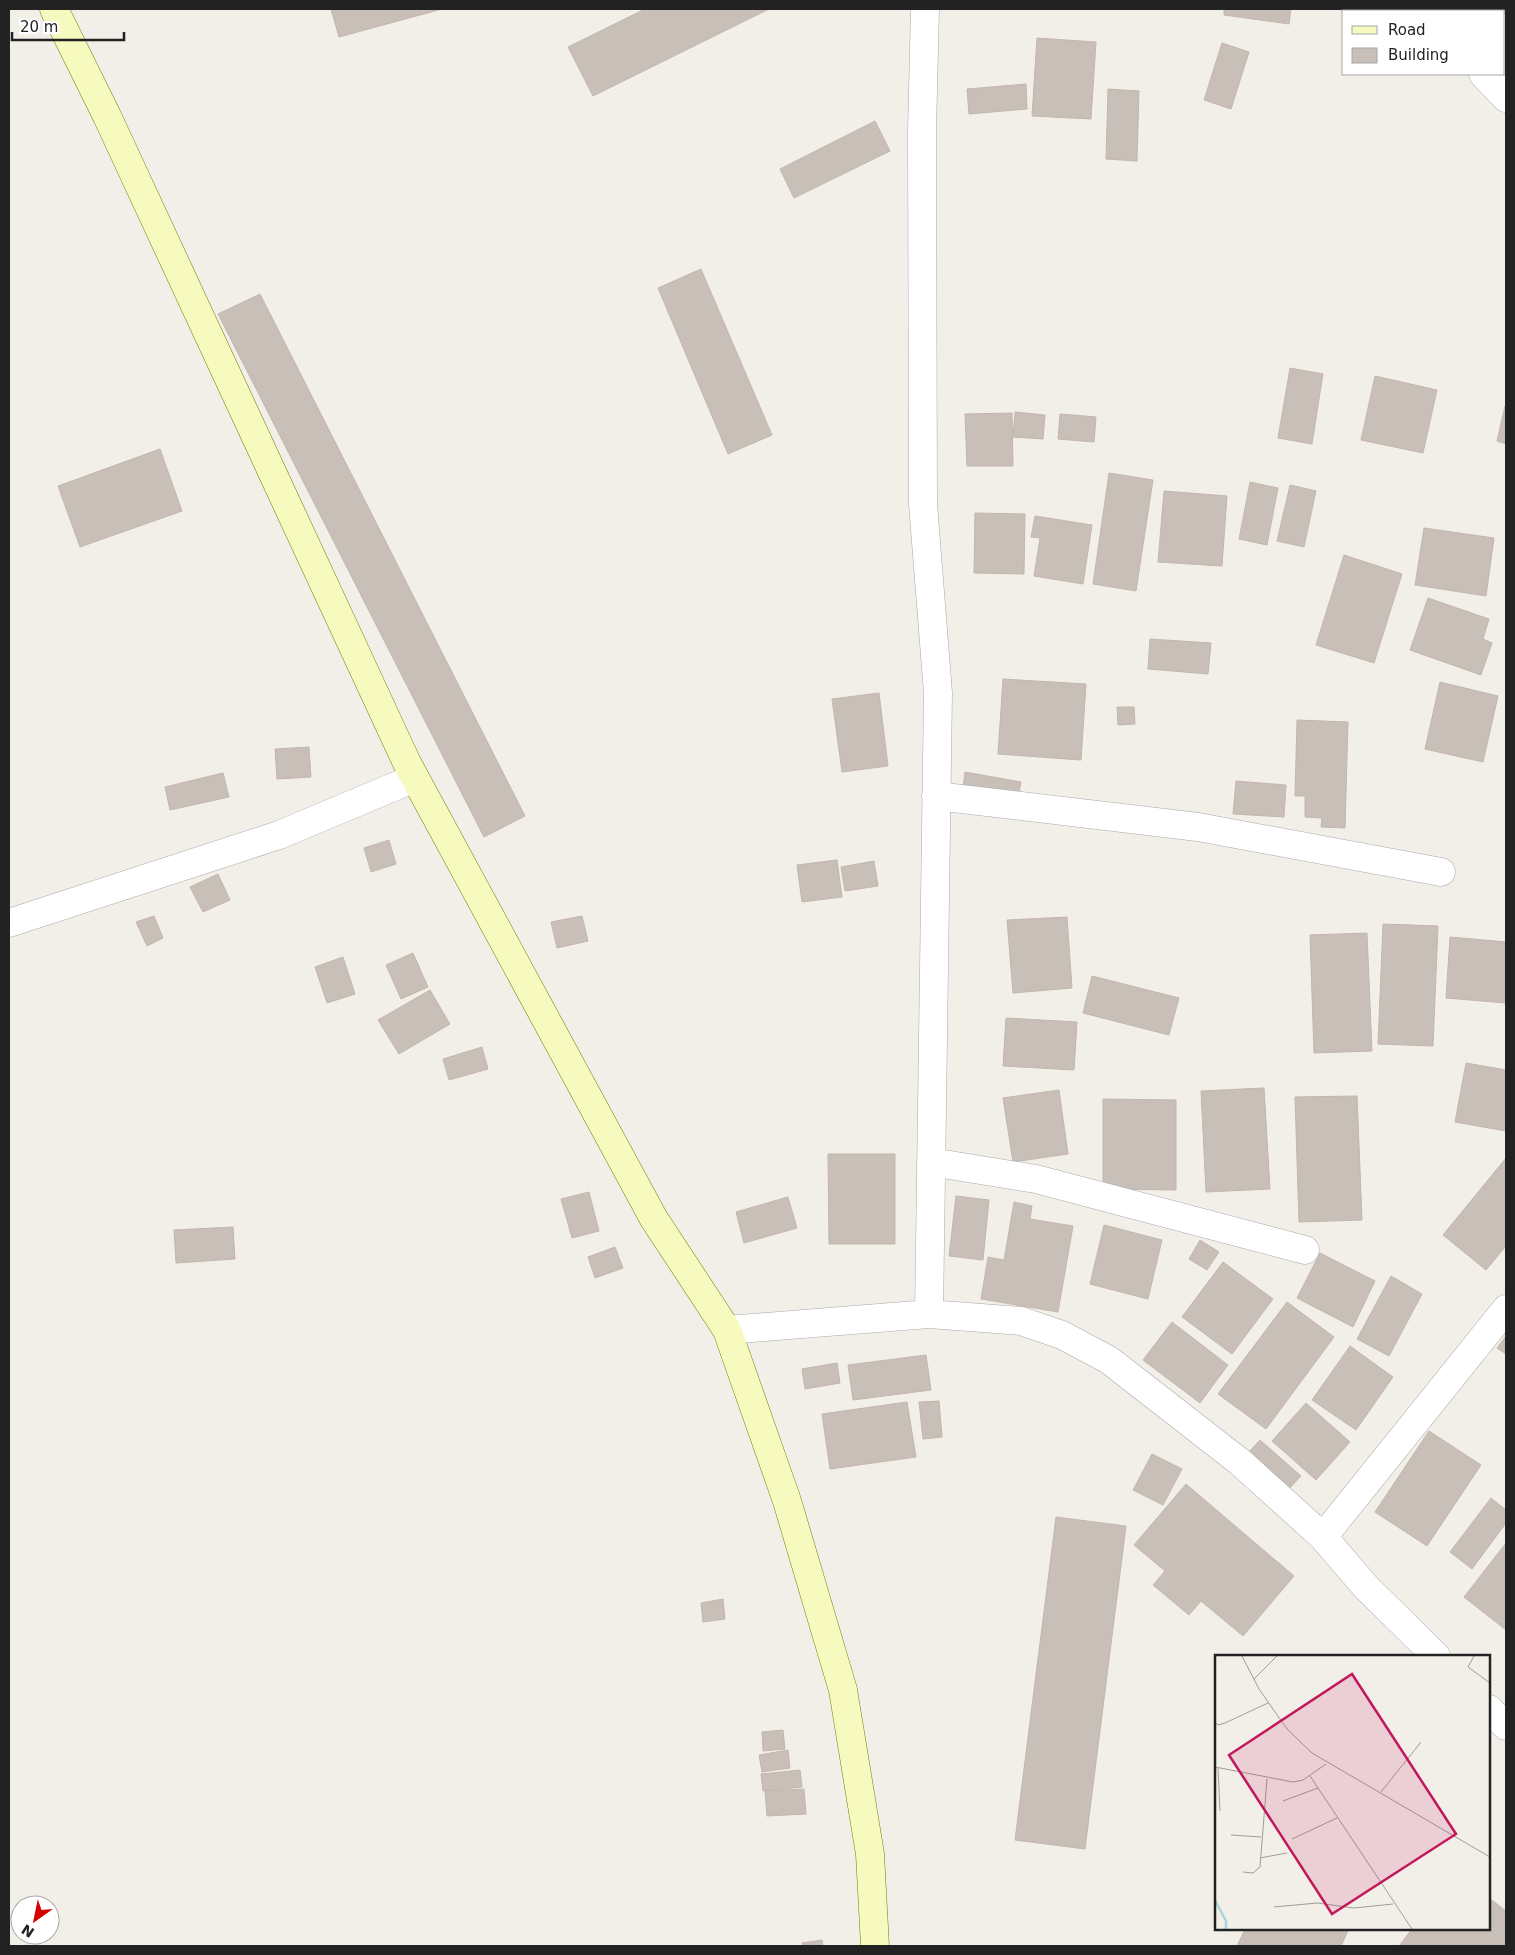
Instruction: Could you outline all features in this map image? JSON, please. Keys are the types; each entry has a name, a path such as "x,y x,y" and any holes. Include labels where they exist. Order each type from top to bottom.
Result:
{"main road":[{"path":"54,9 107,116 415,778 654,1219 727,1330 787,1501 843,1690 870,1854 874,1946"}],"street":[{"path":"925,9 922,131 923,504 938,693 929,1314"},
{"path":"1484,75 1506,98"},
{"path":"9,923 279,836 415,778"},
{"path":"936,796 1198,827 1441,872"},
{"path":"931,1162 1036,1179 1305,1250"},
{"path":"1323,1537 1506,1309"},
{"path":"727,1330 929,1314 1021,1321 1062,1335 1110,1360 1240,1462 1323,1537 1366,1587 1435,1655"},
{"path":"1490,1710 1506,1726"}],"building":[{"path":"331,9 442,9 339,37"},
{"path":"645,9 769,9 593,96 568,47"},
{"path":"1224,9 1291,9 1289,24 1224,15"},
{"path":"1474,9 1506,9 1506,11 1505,12 1505,10"},
{"path":"1037,38 1096,42 1091,119 1032,116"},
{"path":"1222,43 1249,52 1231,109 1204,100"},
{"path":"1026,84 1027,109 969,114 967,89"},
{"path":"1108,89 1139,91 1137,161 1106,159"},
{"path":"875,121 890,151 794,198 780,169"},
{"path":"701,269 772,435 728,454 658,288"},
{"path":"260,294 525,816 484,837 218,314"},
{"path":"1290,368 1323,374 1312,444 1278,438"},
{"path":"1375,376 1437,390 1423,453 1361,440"},
{"path":"1506,407 1506,444 1497,441"},
{"path":"1015,412 1045,415 1043,439 1013,437"},
{"path":"1012,413 1013,466 967,466 965,414"},
{"path":"1060,414 1096,417 1094,442 1058,439"},
{"path":"160,449 182,511 80,547 58,486"},
{"path":"1109,473 1153,480 1136,591 1093,584"},
{"path":"1250,482 1278,488 1267,545 1239,539"},
{"path":"1290,485 1316,491 1304,547 1277,541"},
{"path":"1164,491 1227,496 1222,566 1158,562"},
{"path":"975,513 1025,514 1024,574 974,573"},
{"path":"1035,516 1092,525 1083,584 1034,576 1040,538 1031,537"},
{"path":"1424,528 1494,538 1486,596 1415,585"},
{"path":"1344,555 1402,574 1374,663 1316,645"},
{"path":"1428,598 1489,619 1483,639 1492,643 1481,675 1410,650"},
{"path":"1150,639 1211,643 1208,674 1148,669"},
{"path":"1003,679 1086,684 1081,760 998,754"},
{"path":"1440,682 1498,696 1483,762 1425,749"},
{"path":"879,693 888,766 842,772 832,699"},
{"path":"1117,707 1134,707 1135,724 1118,725"},
{"path":"1297,720 1348,722 1345,828 1321,827 1322,818 1305,817 1305,796 1295,796"},
{"path":"309,747 311,777 277,779 275,749"},
{"path":"965,772 1021,782 1018,798 963,788"},
{"path":"223,773 229,797 170,810 165,787"},
{"path":"1236,781 1286,785 1284,817 1233,814"},
{"path":"389,840 396,864 371,872 364,848"},
{"path":"837,860 842,897 802,902 797,865"},
{"path":"874,861 878,886 845,891 841,867"},
{"path":"218,874 230,900 203,912 190,887"},
{"path":"154,916 163,938 147,946 136,922"},
{"path":"582,916 588,941 557,948 551,922"},
{"path":"1067,917 1072,988 1013,993 1007,920"},
{"path":"1383,924 1438,926 1433,1046 1378,1044"},
{"path":"1367,933 1372,1051 1314,1053 1310,935"},
{"path":"1450,937 1506,942 1506,1003 1446,998"},
{"path":"413,953 428,987 401,999 386,965"},
{"path":"343,957 355,994 327,1003 315,967"},
{"path":"1092,976 1179,998 1169,1035 1083,1013"},
{"path":"430,990 450,1024 399,1054 378,1020"},
{"path":"1006,1018 1077,1022 1074,1070 1003,1066"},
{"path":"482,1047 488,1069 449,1080 443,1059"},
{"path":"1466,1063 1506,1070 1506,1131 1455,1122"},
{"path":"1264,1088 1270,1189 1206,1192 1201,1091"},
{"path":"1059,1090 1068,1154 1013,1162 1003,1098"},
{"path":"1357,1096 1362,1220 1299,1222 1295,1097"},
{"path":"1103,1099 1176,1100 1176,1190 1103,1189"},
{"path":"828,1154 895,1154 895,1244 829,1244"},
{"path":"1506,1158 1506,1246 1486,1270 1443,1235"},
{"path":"589,1192 599,1231 572,1238 561,1199"},
{"path":"956,1196 989,1200 983,1260 949,1256"},
{"path":"788,1197 797,1228 744,1243 736,1212"},
{"path":"1014,1202 1032,1206 1030,1219 1073,1226 1058,1312 981,1299 988,1257 1004,1260"},
{"path":"1104,1225 1162,1240 1148,1299 1090,1284"},
{"path":"233,1227 235,1259 176,1263 174,1230"},
{"path":"1200,1240 1219,1252 1207,1270 1189,1259"},
{"path":"615,1247 623,1268 595,1278 588,1257"},
{"path":"1320,1253 1375,1281 1353,1327 1297,1298"},
{"path":"1223,1262 1273,1299 1232,1354 1182,1317"},
{"path":"1391,1276 1422,1294 1389,1356 1357,1339"},
{"path":"1287,1302 1334,1337 1266,1429 1218,1394"},
{"path":"1172,1322 1228,1365 1200,1403 1143,1360"},
{"path":"1506,1336 1506,1354 1497,1348"},
{"path":"1350,1346 1393,1377 1356,1430 1312,1400"},
{"path":"926,1355 931,1390 853,1400 848,1365"},
{"path":"837,1363 840,1383 805,1389 802,1369"},
{"path":"939,1401 942,1437 923,1439 919,1402"},
{"path":"907,1402 916,1457 830,1469 822,1414"},
{"path":"1306,1403 1350,1442 1316,1480 1272,1441"},
{"path":"1429,1431 1481,1465 1427,1546 1375,1512"},
{"path":"1260,1440 1301,1476 1288,1490 1247,1454"},
{"path":"1152,1454 1182,1469 1163,1505 1133,1490"},
{"path":"1186,1484 1294,1576 1243,1636 1201,1601 1189,1615 1153,1585 1165,1571 1134,1545"},
{"path":"1491,1498 1506,1510 1506,1523 1472,1569 1450,1552"},
{"path":"1056,1517 1126,1526 1085,1849 1015,1840"},
{"path":"1506,1543 1506,1630 1464,1597"},
{"path":"723,1599 725,1619 703,1622 701,1603"},
{"path":"783,1730 785,1749 763,1751 762,1732"},
{"path":"788,1750 790,1768 762,1772 759,1755"},
{"path":"800,1770 802,1787 763,1791 761,1774"},
{"path":"804,1789 806,1814 767,1816 765,1791"},
{"path":"1490,1899 1506,1911 1506,1946 1399,1946 1411,1930 1490,1930"},
{"path":"1245,1930 1349,1930 1341,1946 1237,1946"},
{"path":"822,1940 823,1946 803,1946 802,1943"}]}
